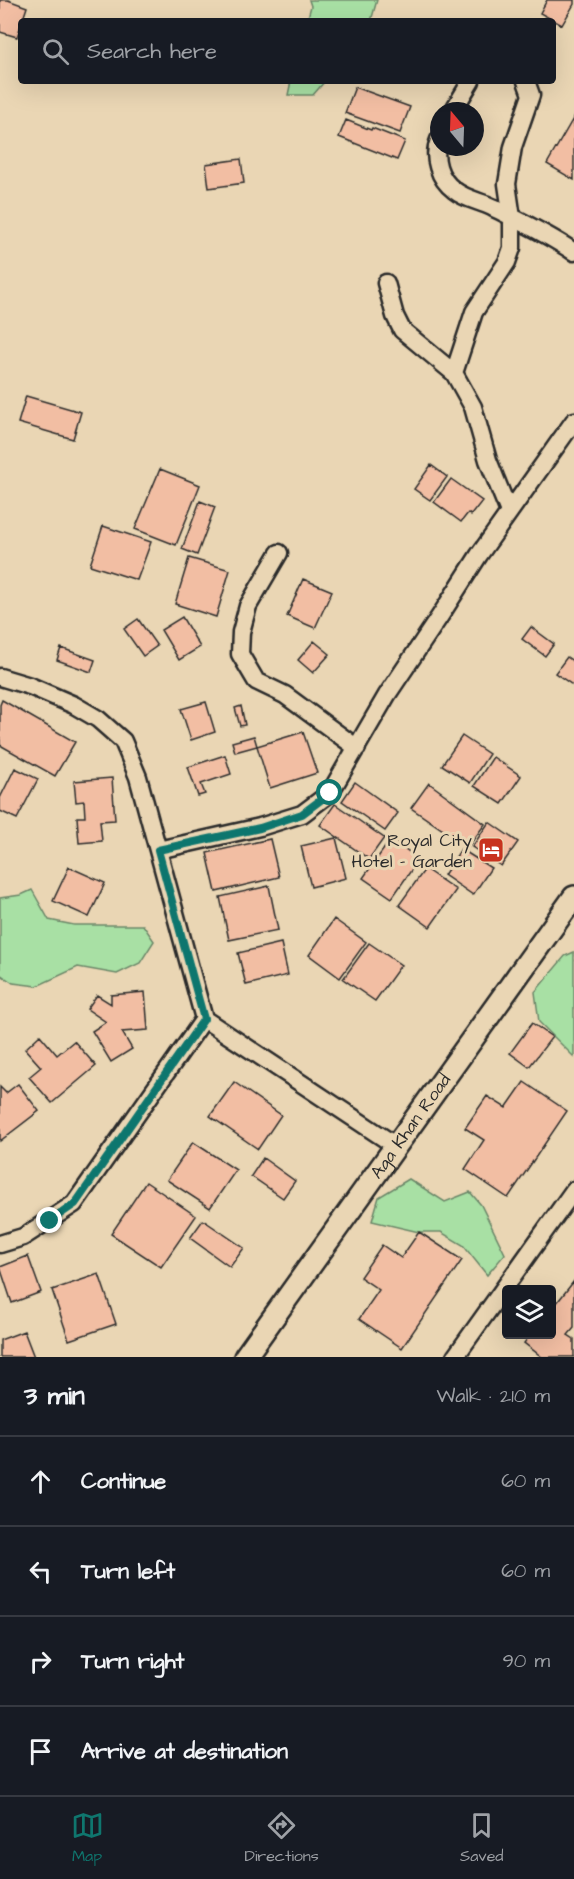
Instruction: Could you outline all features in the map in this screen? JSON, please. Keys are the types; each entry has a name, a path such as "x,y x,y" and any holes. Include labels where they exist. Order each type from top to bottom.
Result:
{"street":[{"path":"458,102 469,84"},
{"path":"454,373 474,312 507,262 512,248 512,218 507,184 513,147 531,95 527,84"},
{"path":"436,156 437,164 444,180 453,190 537,229 574,252"},
{"path":"386,282 395,316 402,330 454,373 472,407 488,460 509,512"},
{"path":"158,850 260,828 302,814 330,793 387,695 479,555 574,421"},
{"path":"279,553 248,606 241,632 240,654 256,681 285,695 357,747"},
{"path":"0,677 30,686 74,705 98,719 123,741 138,777 204,1019 396,1146"},
{"name":"Aga Khan Road","path":"245,1357 574,897"},
{"path":"0,1244 23,1237 75,1204 204,1019"},
{"path":"455,1357 571,1201"}],"green space":[{"path":"309,0 377,0 372,18 308,18 311,6"},
{"path":"290,84 322,84 313,95 288,95"},
{"path":"32,890 49,920 74,925 143,925 154,941 140,963 117,974 78,967 37,986 13,983 0,974 0,898 21,895"},
{"path":"574,952 574,1057 539,1022 535,992 565,956"},
{"path":"409,1179 445,1202 470,1192 481,1205 505,1254 487,1275 463,1245 441,1232 419,1232 372,1221 379,1197"}],"building":[{"path":"0,0 8,0 27,7 23,18 18,18 17,37 0,32"},
{"path":"547,0 574,0 562,25 556,22 556,18 549,18 540,13"},
{"path":"355,87 410,107 400,133 345,113"},
{"path":"574,117 574,180 547,164"},
{"path":"346,120 405,141 397,160 339,137"},
{"path":"241,159 244,183 209,188 206,164"},
{"path":"26,396 81,412 73,439 18,423"},
{"path":"431,465 447,477 430,500 414,489"},
{"path":"160,469 200,485 176,545 135,529"},
{"path":"451,479 482,501 471,515 468,513 461,522 434,502"},
{"path":"200,501 215,507 197,555 182,549"},
{"path":"103,526 151,542 137,580 90,565"},
{"path":"189,558 230,570 216,617 175,604"},
{"path":"303,579 332,591 315,628 287,616"},
{"path":"182,617 200,647 179,660 161,630"},
{"path":"138,619 157,646 143,656 124,629"},
{"path":"531,627 554,644 545,656 522,639"},
{"path":"314,641 330,654 313,673 298,660"},
{"path":"61,648 95,660 91,672 57,660"},
{"path":"567,657 574,662 574,686 555,673"},
{"path":"2,700 75,742 55,776 0,745"},
{"path":"206,702 215,732 191,740 181,709"},
{"path":"241,706 245,725 240,726 235,708"},
{"path":"303,732 317,773 270,788 257,746"},
{"path":"254,736 257,746 235,752 232,742"},
{"path":"462,736 489,754 470,783 442,765"},
{"path":"225,755 231,774 201,784 205,794 198,796 188,767"},
{"path":"493,757 521,776 502,804 474,786"},
{"path":"15,768 38,779 17,819 0,811 0,798"},
{"path":"112,778 115,820 100,821 102,841 79,843 77,817 85,817 84,801 76,802 74,781"},
{"path":"355,782 398,813 385,831 342,801"},
{"path":"429,783 485,824 468,847 411,808"},
{"path":"335,804 384,838 369,859 320,825"},
{"path":"489,822 518,842 501,866 472,847"},
{"path":"336,838 346,878 311,887 301,846"},
{"path":"270,839 279,877 216,892 207,853"},
{"path":"391,839 419,859 392,898 363,878"},
{"path":"461,849 491,868 473,895 444,875"},
{"path":"69,867 105,883 89,917 53,901"},
{"path":"425,869 456,890 430,927 399,905"},
{"path":"269,886 278,930 229,940 220,897"},
{"path":"334,919 366,942 340,978 309,955"},
{"path":"281,943 288,975 246,985 238,953"},
{"path":"369,943 401,965 375,1001 343,979"},
{"path":"145,992 148,1030 122,1032 132,1049 111,1062 92,1031 106,1022 87,1009 97,995 111,1004 111,995"},
{"path":"532,1023 552,1037 529,1067 510,1053"},
{"path":"40,1035 57,1055 74,1041 96,1066 52,1103 29,1077 41,1067 25,1049"},
{"path":"234,1082 281,1115 258,1149 210,1116"},
{"path":"524,1082 567,1111 508,1198 465,1169 484,1140 465,1128 487,1096 506,1108"},
{"path":"18,1084 39,1111 0,1141 0,1087 6,1093"},
{"path":"193,1142 236,1170 210,1208 167,1180"},
{"path":"263,1158 295,1181 283,1198 251,1176"},
{"path":"146,1182 196,1216 161,1267 111,1234"},
{"path":"203,1220 244,1248 230,1267 190,1238"},
{"path":"419,1232 462,1260 402,1348 359,1319 379,1290 360,1277 382,1245 401,1258"},
{"path":"28,1256 41,1292 12,1303 0,1267"},
{"path":"99,1274 116,1324 69,1340 52,1290"},
{"path":"574,1281 574,1328 568,1335 574,1339 574,1357 542,1357 524,1343 527,1339 556,1339 556,1304"},
{"path":"24,1331 34,1357 0,1357 0,1340"}],"place":[{"name":"Royal City Hotel - Garden","path":"491,850"}],"route":[{"path":"50,1221 75,1204 204,1019 158,850 260,828 302,814 330,793"}]}
